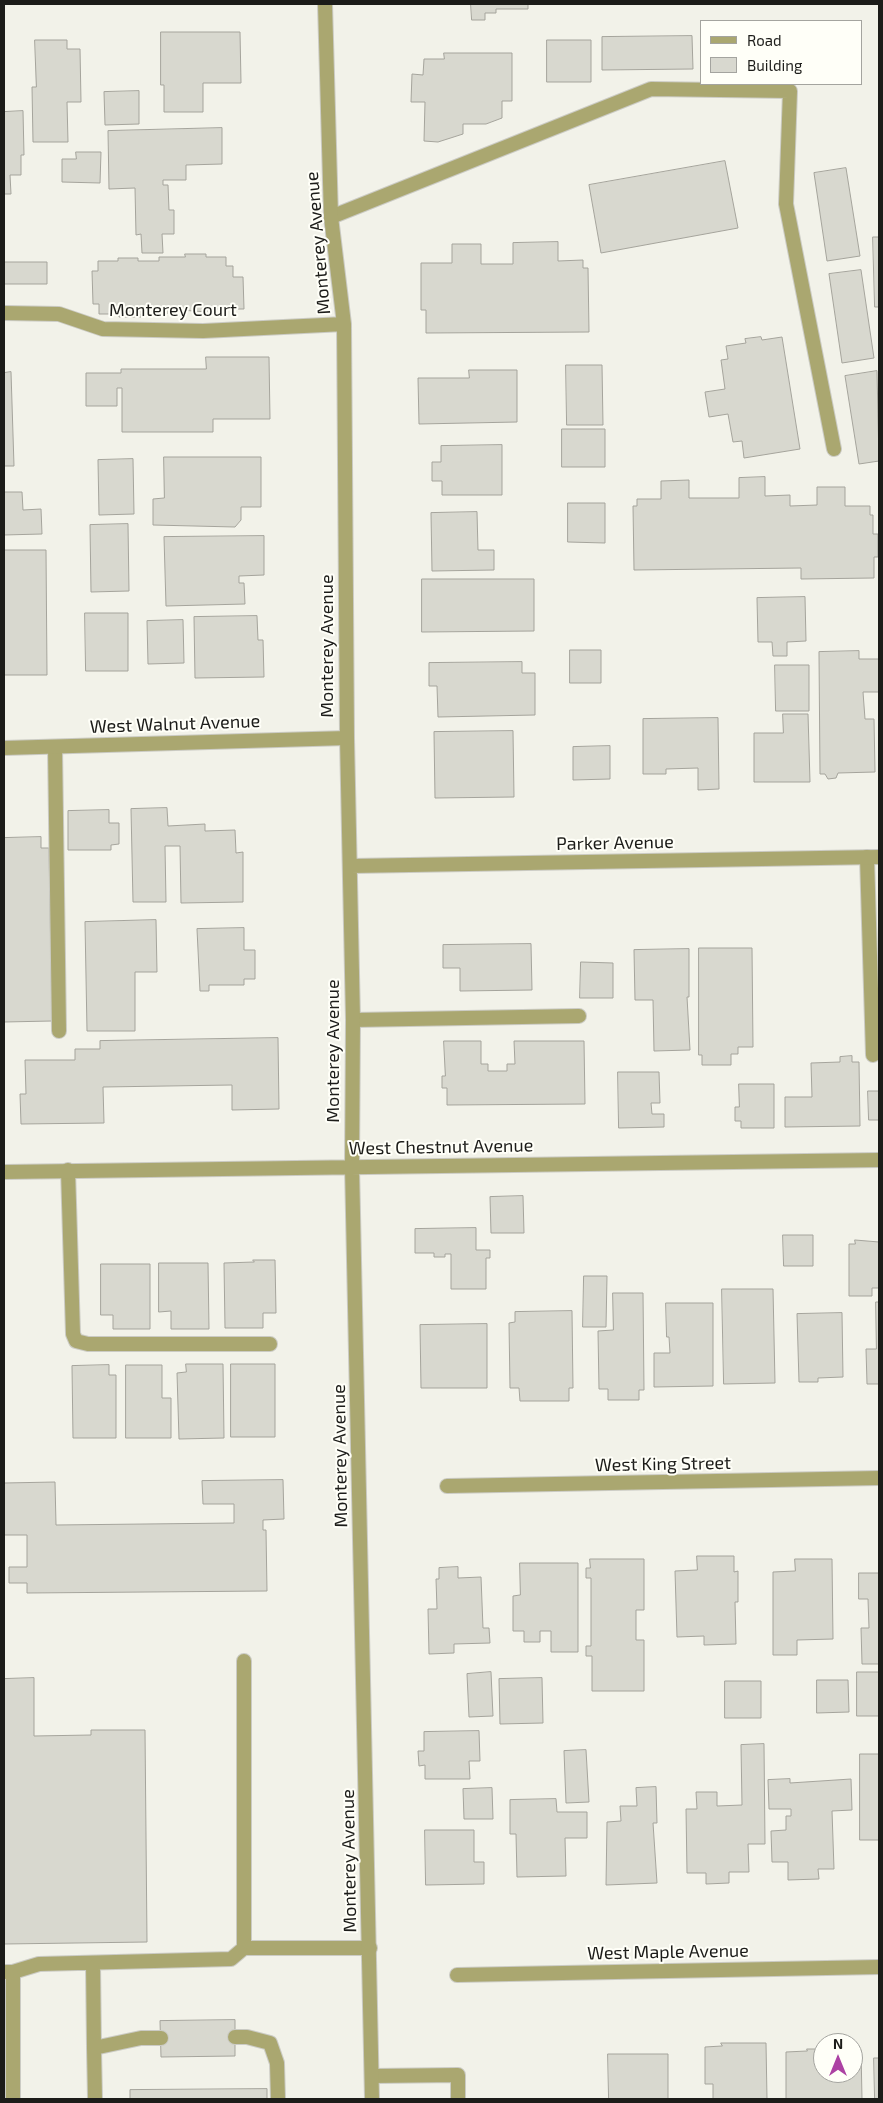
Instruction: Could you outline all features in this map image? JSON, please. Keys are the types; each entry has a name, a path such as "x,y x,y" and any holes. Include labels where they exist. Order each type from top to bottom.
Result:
{"street":[{"name":"Monterey Avenue","path":"325,4 331,217 344,324 347,738 353,1020 352,1167 372,2099"},
{"path":"331,217 651,89 790,91 786,204 834,449"},
{"name":"Monterey Court","path":"4,313 59,314 103,329 203,331 344,324"},
{"name":"West Walnut Avenue","path":"4,748 347,738"},
{"path":"55,746 59,1031"},
{"path":"873,857 873,1055"},
{"name":"Parker Avenue","path":"351,866 873,857"},
{"path":"353,1020 579,1016"},
{"name":"West Chestnut Avenue","path":"4,1172 879,1160"},
{"path":"68,1170 73,1334 76,1341 88,1344 270,1344"},
{"name":"West King Street","path":"448,1486 879,1478"},
{"path":"244,1661 244,1948"},
{"path":"13,2099 8,1972 39,1964 231,1959 244,1948 370,1948"},
{"path":"93,1963 95,2099"},
{"name":"West Maple Avenue","path":"457,1975 879,1966"},
{"path":"235,2037 270,2043 277,2063 278,2099"},
{"path":"94,2048 141,2038 161,2038"},
{"path":"372,2076 458,2075 458,2099"}],"building":[{"path":"471,4 528,4 528,9 496,9 496,13 485,13 485,20 472,20"},
{"path":"161,32 240,32 241,83 203,83 203,112 164,112 164,85 161,85"},
{"path":"692,36 693,69 602,70 602,37"},
{"path":"35,40 67,40 67,49 80,49 81,102 67,102 68,142 33,142 32,87 36,87"},
{"path":"547,40 591,40 591,82 547,82"},
{"path":"444,53 512,53 512,101 502,101 502,118 486,124 463,124 463,134 438,142 424,141 425,102 411,102 412,74 423,75 424,59 444,59"},
{"path":"139,91 139,124 105,125 104,92"},
{"path":"23,111 24,155 21,155 21,175 10,175 11,194 4,194 4,112"},
{"path":"222,128 222,164 186,165 186,180 163,180 163,185 168,185 169,210 174,210 174,234 162,234 163,253 142,253 141,234 136,235 135,188 109,189 108,131"},
{"path":"76,152 101,152 100,183 62,182 62,159 76,159"},
{"path":"725,161 738,228 601,253 589,185"},
{"path":"846,168 860,256 827,261 814,173"},
{"path":"873,237 879,237 879,307 875,307"},
{"path":"558,242 558,261 583,260 583,268 588,268 589,332 426,333 426,310 421,310 421,263 452,263 452,244 481,244 481,264 513,264 513,243"},
{"path":"185,254 206,254 206,257 226,257 226,266 233,266 233,277 243,277 244,309 207,309 207,312 167,309 167,314 141,314 141,317 119,317 119,314 99,314 99,304 93,304 92,271 98,271 98,261 138,258 138,261 159,261 159,257 185,257"},
{"path":"4,262 47,262 47,284 4,284"},
{"path":"861,270 874,358 842,363 829,274"},
{"path":"761,337 762,340 782,337 800,449 744,458 742,441 733,442 728,414 709,417 705,392 725,389 721,360 728,359 726,346 746,343 745,339"},
{"path":"206,357 269,357 270,419 213,419 213,432 122,432 122,388 117,388 117,406 86,406 86,373 121,373 121,369 206,369"},
{"path":"566,365 602,365 603,425 567,425"},
{"path":"469,370 517,370 517,422 419,424 418,378 469,378"},
{"path":"877,371 879,461 859,464 845,376"},
{"path":"11,372 14,466 4,466 4,373"},
{"path":"562,429 605,429 605,467 562,467"},
{"path":"502,445 502,495 442,495 442,481 432,481 432,462 441,462 441,446"},
{"path":"164,457 261,457 261,507 241,507 241,520 235,527 153,525 153,499 164,498"},
{"path":"133,459 134,514 99,515 98,460"},
{"path":"765,477 765,496 790,495 790,506 817,505 817,487 845,487 845,506 870,506 870,515 873,515 873,534 878,534 878,557 874,557 874,578 801,579 801,568 634,570 633,506 637,506 637,499 661,499 661,481 689,480 689,498 739,498 739,478"},
{"path":"4,492 22,492 23,510 41,509 42,534 4,535"},
{"path":"568,503 605,503 605,543 568,542"},
{"path":"477,512 478,550 494,550 494,570 432,571 431,513"},
{"path":"128,524 129,591 91,592 90,525"},
{"path":"264,536 264,575 239,576 239,583 244,583 245,604 166,606 164,537"},
{"path":"4,550 46,550 47,675 4,675"},
{"path":"422,579 534,579 534,631 422,632"},
{"path":"805,597 806,641 787,642 787,656 773,656 772,642 758,642 757,598"},
{"path":"85,613 128,613 128,671 86,671"},
{"path":"257,616 258,640 263,640 264,677 195,678 194,617"},
{"path":"183,620 184,663 148,664 147,621"},
{"path":"570,650 601,650 601,683 570,683"},
{"path":"859,651 859,659 879,659 879,692 863,692 865,719 874,719 875,772 838,773 836,778 828,779 825,774 820,774 819,652"},
{"path":"522,662 522,673 535,673 535,715 438,717 437,686 429,686 429,663"},
{"path":"775,665 809,665 809,711 776,711"},
{"path":"783,714 808,714 810,782 754,782 754,733 783,733"},
{"path":"718,718 719,789 698,790 698,768 666,769 666,774 643,774 643,719"},
{"path":"513,731 514,797 435,798 434,732"},
{"path":"610,746 610,779 573,780 573,747"},
{"path":"167,808 168,826 205,824 205,831 235,830 236,853 243,852 243,902 181,903 180,846 165,846 166,902 133,902 131,809"},
{"path":"109,810 109,823 119,823 119,844 111,845 111,850 68,850 68,811"},
{"path":"41,837 41,848 49,848 52,1021 4,1022 4,838"},
{"path":"156,920 157,972 135,972 135,1031 87,1031 85,922"},
{"path":"244,928 244,950 255,950 255,979 244,979 244,985 209,985 209,991 200,991 197,929"},
{"path":"531,944 532,990 460,991 460,968 443,968 443,945"},
{"path":"699,948 752,948 753,1047 738,1047 738,1054 731,1054 731,1065 702,1065 702,1055 699,1055"},
{"path":"689,949 689,997 687,997 690,1050 654,1051 653,1000 635,1000 634,950"},
{"path":"581,962 613,963 613,998 580,998"},
{"path":"278,1038 279,1109 232,1110 232,1085 103,1087 104,1123 21,1124 20,1094 26,1094 25,1060 75,1060 75,1049 100,1049 100,1041"},
{"path":"444,1041 481,1041 481,1064 488,1064 488,1071 507,1071 507,1064 515,1064 514,1041 584,1041 585,1104 447,1105 447,1088 442,1088 442,1076 445,1076"},
{"path":"852,1056 852,1062 859,1062 860,1126 785,1127 785,1097 812,1097 811,1063 840,1062 840,1057"},
{"path":"618,1072 659,1072 660,1103 651,1103 652,1114 664,1114 664,1127 619,1128"},
{"path":"739,1084 774,1084 774,1128 741,1128 741,1121 735,1121 735,1107 739,1107"},
{"path":"868,1091 879,1091 879,1120 869,1120"},
{"path":"523,1196 524,1233 491,1233 490,1197"},
{"path":"476,1228 476,1250 490,1250 490,1258 486,1258 486,1289 451,1289 451,1254 445,1254 445,1257 434,1257 434,1253 415,1253 415,1229"},
{"path":"783,1235 813,1235 813,1266 784,1266"},
{"path":"855,1240 879,1242 879,1288 872,1288 872,1296 849,1296 849,1244 855,1244"},
{"path":"253,1260 275,1260 276,1313 263,1313 263,1328 225,1328 224,1263 254,1262"},
{"path":"159,1263 208,1263 209,1329 171,1329 171,1311 159,1312"},
{"path":"101,1264 150,1264 150,1329 113,1329 113,1315 101,1315"},
{"path":"584,1276 607,1276 606,1327 583,1327"},
{"path":"722,1289 773,1289 775,1383 724,1384"},
{"path":"613,1293 643,1293 644,1390 639,1390 639,1400 608,1400 608,1389 599,1389 598,1331 613,1330"},
{"path":"876,1302 879,1302 879,1384 867,1384 866,1349 876,1349"},
{"path":"666,1303 713,1303 713,1386 654,1387 654,1353 670,1353 669,1337 667,1337"},
{"path":"572,1311 573,1388 569,1388 569,1401 520,1401 519,1388 510,1388 509,1323 515,1322 515,1312"},
{"path":"842,1313 843,1377 818,1378 818,1382 799,1382 797,1314"},
{"path":"487,1324 487,1388 421,1388 420,1325"},
{"path":"186,1364 223,1364 224,1438 179,1439 177,1373 186,1372"},
{"path":"231,1364 275,1364 275,1437 231,1437"},
{"path":"109,1365 109,1375 116,1375 116,1438 73,1438 72,1366"},
{"path":"126,1365 162,1365 162,1398 171,1398 171,1438 126,1438"},
{"path":"283,1480 284,1519 263,1520 263,1530 266,1530 267,1591 27,1593 27,1583 9,1583 9,1567 27,1567 27,1535 4,1535 4,1483 55,1482 56,1525 234,1523 234,1504 203,1504 202,1481"},
{"path":"697,1556 734,1556 734,1572 738,1571 738,1602 735,1602 736,1644 704,1645 704,1636 677,1637 675,1571 697,1570"},
{"path":"590,1559 644,1559 644,1610 636,1610 636,1640 644,1640 644,1691 592,1691 592,1656 586,1656 586,1646 591,1646 591,1578 586,1578 586,1568 590,1568"},
{"path":"795,1559 832,1559 833,1639 797,1640 797,1655 773,1655 773,1572 795,1571"},
{"path":"520,1563 578,1563 578,1652 551,1652 551,1631 540,1631 540,1642 524,1642 524,1631 513,1631 513,1596 520,1595"},
{"path":"458,1567 458,1578 481,1577 483,1628 489,1628 490,1643 454,1644 454,1653 429,1654 428,1609 437,1609 436,1579 439,1579 439,1568"},
{"path":"859,1573 879,1573 879,1664 862,1664 861,1628 869,1628 868,1599 859,1599"},
{"path":"491,1672 493,1716 469,1717 467,1674"},
{"path":"857,1672 879,1672 879,1716 857,1716"},
{"path":"34,1678 34,1736 91,1735 91,1730 145,1730 147,1942 4,1944 4,1679"},
{"path":"542,1678 543,1723 500,1724 499,1679"},
{"path":"817,1680 848,1680 849,1712 817,1713"},
{"path":"725,1681 761,1681 761,1718 725,1718"},
{"path":"479,1731 480,1761 469,1761 470,1779 425,1779 425,1765 419,1766 418,1751 424,1751 424,1732"},
{"path":"764,1744 765,1844 748,1844 749,1872 729,1872 729,1883 706,1884 706,1873 687,1873 686,1809 697,1809 696,1792 717,1792 717,1806 742,1805 741,1745"},
{"path":"586,1750 589,1802 566,1803 564,1751"},
{"path":"860,1754 879,1754 879,1840 860,1840"},
{"path":"790,1779 790,1783 851,1779 852,1810 832,1811 834,1869 818,1869 819,1879 788,1880 788,1862 772,1862 771,1831 786,1830 786,1816 791,1816 791,1809 769,1809 768,1780"},
{"path":"656,1787 657,1823 653,1823 657,1883 606,1885 607,1822 621,1821 620,1806 637,1806 636,1788"},
{"path":"492,1788 493,1819 464,1819 463,1789"},
{"path":"556,1799 557,1812 587,1812 587,1838 565,1838 566,1876 517,1877 516,1834 510,1834 510,1800"},
{"path":"425,1830 474,1830 474,1862 484,1862 484,1884 426,1885"},
{"path":"235,2020 235,2056 161,2057 160,2021"},
{"path":"721,2043 766,2043 767,2099 713,2099 713,2084 705,2084 705,2047 722,2046"},
{"path":"807,2049 813,2049 813,2083 862,2083 862,2099 786,2099 786,2052 807,2051"},
{"path":"608,2054 668,2054 668,2099 609,2099"},
{"path":"874,2058 879,2058 879,2099 875,2099"},
{"path":"267,2089 267,2099 130,2099 130,2090"}]}
